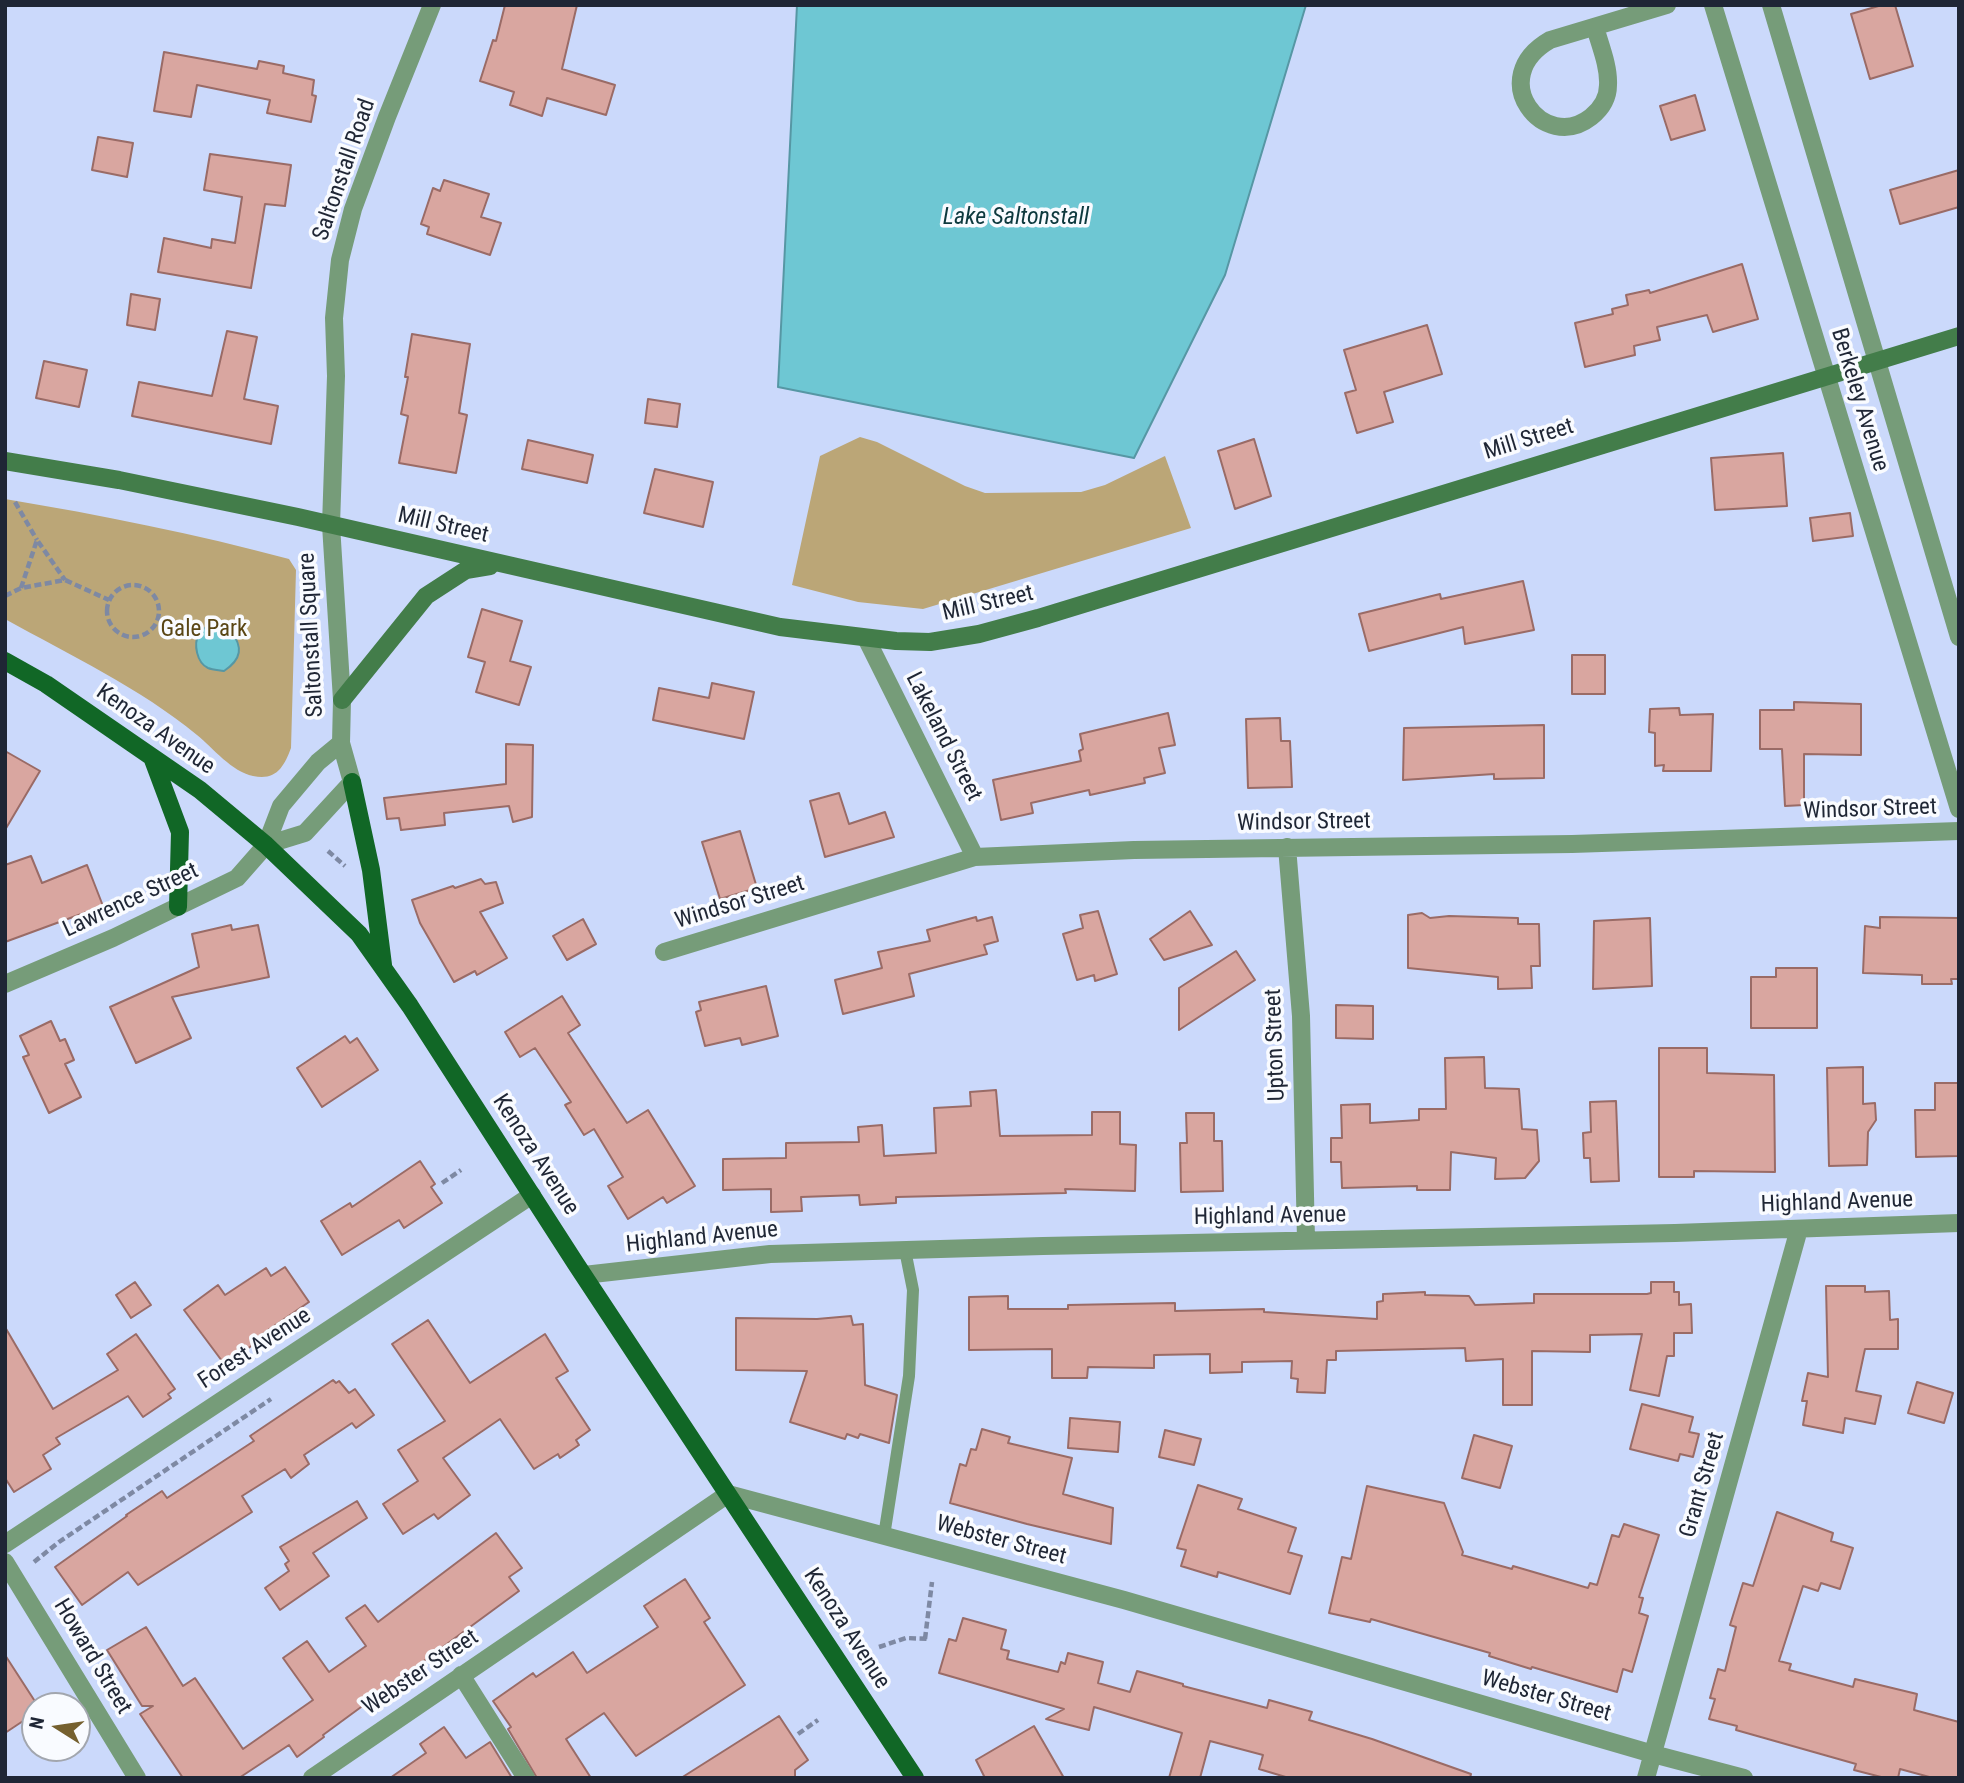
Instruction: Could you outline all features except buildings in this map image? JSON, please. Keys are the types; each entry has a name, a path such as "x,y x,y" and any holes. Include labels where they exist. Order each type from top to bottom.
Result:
{"main road":[{"name":"Mill Street","path":"5,461 119,480 331,525 780,628 930,642 979,634 1015,624 1959,336"},
{"path":"342,700 425,596 466,570 500,564"},
{"name":"Kenoza Avenue","path":"5,661 46,684 200,790 266,845 359,934 384,968 915,1778"},
{"path":"152,757 180,832 178,907"},
{"path":"352,782 371,870 384,968"}],"street":[{"name":"Saltonstall Road","path":"331,525 334,318 340,260 354,209 387,117 432,5"},
{"path":"1595,27 1608,75 1605,102 1585,122 1558,126 1545,122 1525,103 1521,90 1521,74 1527,60 1537,48 1550,40 1667,5"},
{"name":"Berkeley Avenue","path":"1713,5 1959,809"},
{"name":"Berkeley Avenue","path":"1771,5 1959,637"},
{"name":"Saltonstall Square","path":"331,525 342,700 341,743 352,782"},
{"name":"Lakeland Street","path":"866,638 975,857"},
{"name":"Saltonstall Square","path":"266,845 281,806 318,762 341,743"},
{"path":"266,845 305,832 352,782"},
{"name":"Windsor Street","path":"664,952 975,857 1134,850 1572,844 1959,831"},
{"name":"Lawrence Street","path":"5,984 237,878 266,845"},
{"name":"Upton Street","path":"1287,848 1301,1016 1306,1240"},
{"name":"Forest Avenue","path":"5,1544 532,1195"},
{"name":"Highland Avenue","path":"584,1275 770,1254 1959,1223"},
{"name":"Grant Street","path":"1646,1778 1799,1229"},
{"name":"Webster Street","path":"312,1778 728,1494 1124,1600 1744,1778"},
{"name":"Howard Street","path":"5,1562 137,1778"},
{"path":"461,1675 526,1778"}],"lane":[{"path":"884,1535 909,1376 912,1290 905,1250"}],"path":[{"path":"15,502 65,580 109,600"},
{"path":"21,589 37,540"},
{"path":"5,596 21,589 65,580"},
{"path":"134,584 149,590 158,603 156,621 146,633 125,636 115,629 108,619 109,600 126,585 134,584"},
{"path":"330,857 327,848 352,873"},
{"path":"442,1183 461,1170"},
{"path":"879,1647 906,1638 928,1639 932,1582"},
{"path":"798,1734 818,1720"}],"green space":[{"path":"860,437 877,442 965,486 985,493 1081,492 1105,485 1165,456 1191,528 923,609 858,602 792,585 820,456"},
{"name":"Gale Park","path":"5,499 219,541 289,559 296,570 291,748 278,771 261,777 245,774 152,702 5,619"}],"water":[{"name":"Lake Saltonstall","path":"797,5 1306,5 1225,275 1134,458 778,387"},
{"path":"224,623 229,626 238,642 239,652 234,662 224,671 210,669 204,666 199,658 197,638 204,629"}]}
